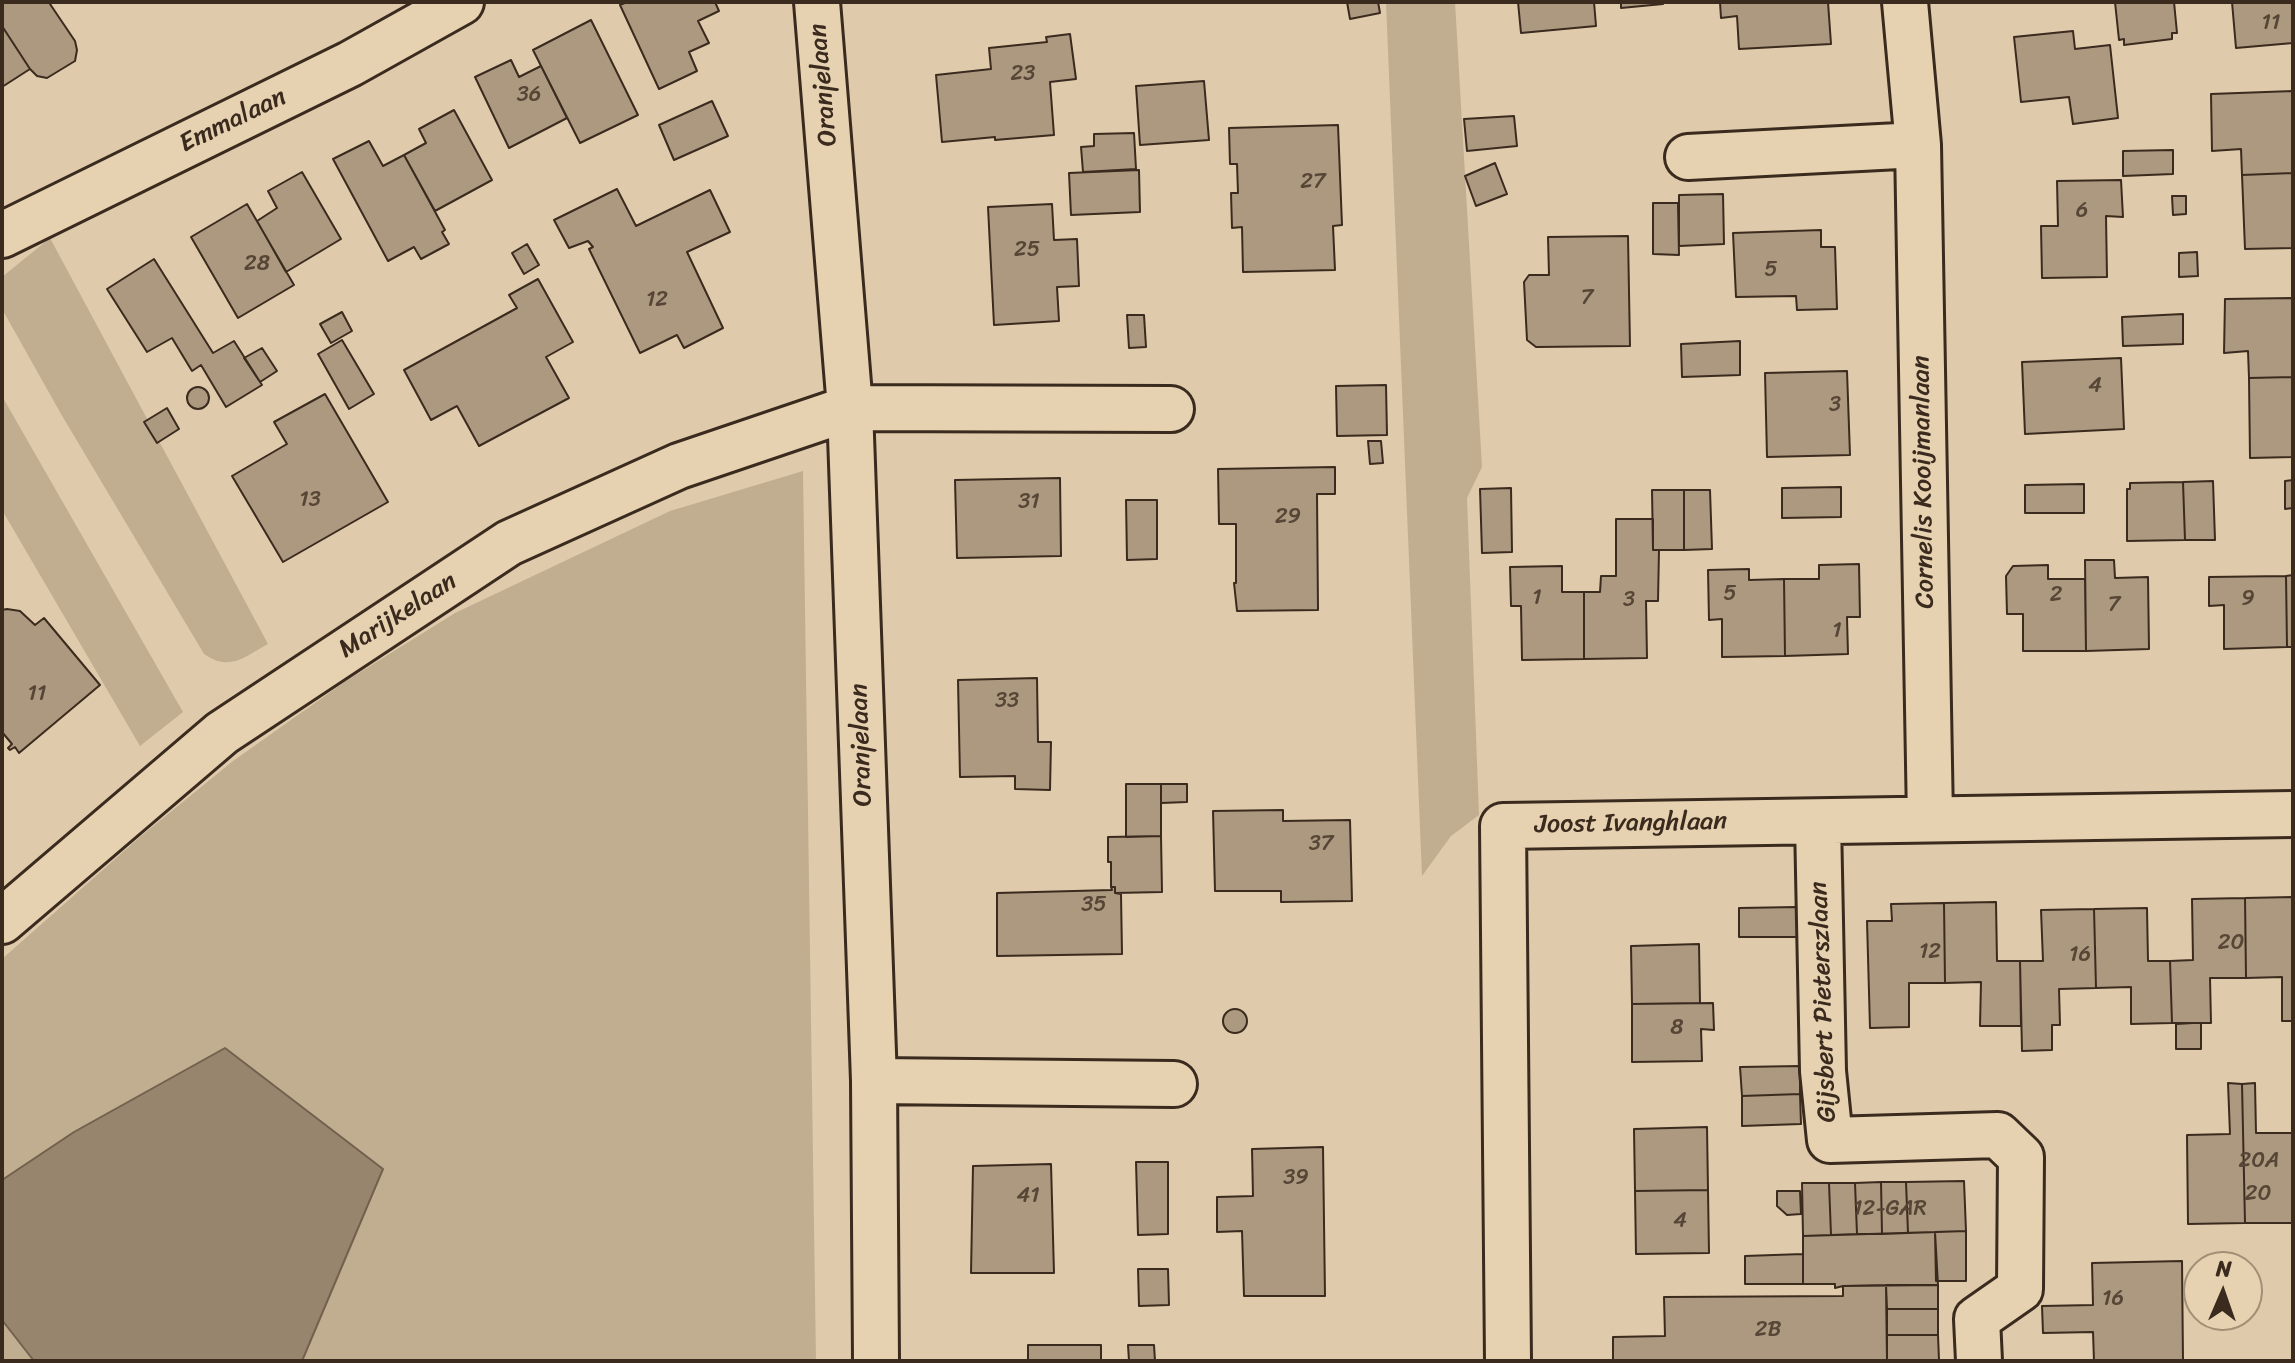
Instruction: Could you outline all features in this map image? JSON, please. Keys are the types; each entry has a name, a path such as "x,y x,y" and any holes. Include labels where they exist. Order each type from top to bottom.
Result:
{"street":[{"name":"Emmalaan","path":"2,235 350,64 461,2"},
{"name":"Oranjelaan","path":"817,2 850,408 874,1081 876,1361"},
{"name":"Cornelis Kooijmanlaan","path":"1905,2 1918,145 1930,819"},
{"path":"1688,157 1918,145"},
{"path":"850,408 1171,409"},
{"name":"Marijkelaan","path":"2,921 222,733 509,543 679,466 850,408"},
{"name":"Joost Ivanghlaan","path":"1508,1361 1503,826 2293,814"},
{"name":"Gijsbert Pieterszlaan","path":"1818,822 1823,1071 1830,1140 1998,1135 2021,1157 2020,1289 1977,1319 1979,1361"},
{"path":"874,1081 1174,1084"}],"shaded area":[{"path":"1386,2 1455,2 1482,467 1467,498 1479,815 1451,836 1422,876"},
{"path":"50,238 268,644 244,658 222,662 204,654 2,309 2,277"},
{"path":"2,396 183,712 140,746 2,510"},
{"path":"803,471 816,1361 302,1361 383,1168 74,1132 2,1180 2,959 141,836 233,761 346,681 455,613 670,511"},
{"path":"225,1048 383,1169 302,1361 34,1361 2,1320 2,1180 74,1132"},
{"path":"2,1320 34,1361 2,1361"}],"building":[{"path":"2,2 53,2 50,4 75,41 75,61 47,78 37,76 2,26"},
{"path":"627,2 715,2 719,11 698,21 709,43 689,52 697,71 659,89 620,5"},
{"path":"1347,2 1378,2 1380,13 1350,19"},
{"path":"1518,2 1594,2 1596,26 1521,33"},
{"path":"1621,2 1662,2 1663,4 1621,8"},
{"path":"1720,2 1828,2 1831,44 1739,49 1737,16 1721,18"},
{"path":"2115,2 2174,2 2177,33 2172,33 2172,39 2124,45 2124,39 2119,40"},
{"path":"2232,2 2293,2 2293,43 2236,48"},
{"path":"591,20 638,115 580,143 533,50"},
{"path":"2,26 30,69 2,87"},
{"path":"2073,31 2075,49 2110,45 2118,118 2073,124 2069,97 2021,102 2014,37"},
{"path":"1070,34 1076,79 1050,82 1054,135 942,142 936,75 991,69 989,48 1047,42 1046,37"},
{"path":"511,60 519,77 541,66 567,118 509,148 475,77"},
{"path":"1204,81 1209,140 1140,145 1136,86"},
{"path":"2293,91 2293,173 2242,175 2241,149 2212,151 2211,94"},
{"path":"712,101 728,136 674,160 659,125"},
{"path":"454,110 492,180 435,211 404,155 426,143 419,129"},
{"path":"1514,116 1517,146 1467,151 1464,119"},
{"path":"1338,125 1342,225 1333,226 1335,270 1243,272 1242,227 1232,228 1231,193 1238,193 1237,164 1230,164 1229,128"},
{"path":"1134,133 1136,169 1083,172 1081,147 1094,146 1094,134"},
{"path":"369,141 383,166 404,155 445,230 442,232 449,244 421,259 414,247 388,261 333,159"},
{"path":"2173,150 2173,174 2123,176 2123,151"},
{"path":"1495,163 1507,194 1476,206 1465,176"},
{"path":"1139,170 1140,212 1071,215 1069,173"},
{"path":"302,172 341,239 286,272 257,221 277,208 268,191"},
{"path":"2293,173 2293,248 2245,249 2242,175"},
{"path":"2121,180 2123,217 2106,216 2107,277 2042,278 2041,226 2058,226 2057,181"},
{"path":"617,189 636,226 710,190 730,232 687,252 723,328 684,348 677,335 640,353 589,249 593,247 588,241 569,248 554,220"},
{"path":"1723,194 1724,244 1679,246 1679,195"},
{"path":"2172,196 2186,196 2186,214 2173,215"},
{"path":"1653,203 1678,203 1679,255 1653,254"},
{"path":"247,204 294,285 238,318 191,237"},
{"path":"1052,204 1054,240 1077,239 1079,286 1057,287 1059,321 994,325 988,207"},
{"path":"1821,230 1821,247 1835,247 1837,309 1797,310 1796,296 1736,297 1733,233"},
{"path":"1628,236 1630,346 1536,347 1527,340 1524,282 1529,275 1549,275 1548,237"},
{"path":"527,244 539,265 524,274 512,253"},
{"path":"2197,252 2198,276 2179,277 2179,253"},
{"path":"154,259 213,353 234,341 262,385 226,407 201,365 192,371 172,338 147,352 107,289"},
{"path":"538,279 573,342 546,357 569,398 479,446 457,406 431,420 404,370 517,308 509,295"},
{"path":"2293,298 2293,377 2249,378 2248,351 2224,353 2225,299"},
{"path":"342,312 352,331 331,343 320,324"},
{"path":"2183,314 2183,344 2123,346 2122,317"},
{"path":"1127,315 1144,315 1146,347 1129,348"},
{"path":"342,340 374,394 349,409 318,354"},
{"path":"1740,341 1740,375 1682,377 1681,344"},
{"path":"262,348 277,371 260,382 244,358"},
{"path":"2121,358 2124,429 2025,434 2022,362"},
{"path":"1847,371 1850,455 1767,457 1765,373"},
{"path":"2293,377 2293,457 2250,458 2249,378"},
{"path":"1386,385 1387,435 1337,436 1336,386"},
{"path":"198,387 206,390 209,398 206,406 198,409 190,406 187,398 190,390"},
{"path":"325,394 388,502 283,562 232,476 287,444 274,422"},
{"path":"167,408 179,429 157,443 144,422"},
{"path":"1368,441 1381,441 1383,463 1370,464"},
{"path":"1335,467 1335,494 1317,494 1318,610 1237,611 1234,583 1236,524 1219,524 1218,469"},
{"path":"1060,478 1061,556 957,558 955,480"},
{"path":"2293,480 2293,508 2285,509 2285,481"},
{"path":"2213,481 2215,540 2185,540 2183,482"},
{"path":"2183,482 2185,540 2127,541 2127,489 2130,489 2130,483"},
{"path":"2084,484 2084,513 2025,513 2025,485"},
{"path":"1841,487 1841,517 1782,518 1782,488"},
{"path":"1511,488 1512,552 1482,553 1480,489"},
{"path":"1652,490 1684,490 1684,550 1653,550"},
{"path":"1684,490 1710,490 1712,549 1684,550"},
{"path":"1126,500 1157,500 1157,559 1127,560"},
{"path":"1616,519 1653,519 1653,550 1659,550 1658,601 1646,601 1647,658 1584,659 1584,592 1600,592 1601,576 1616,576"},
{"path":"2085,560 2114,560 2115,578 2148,577 2149,649 2086,651"},
{"path":"1859,564 1860,617 1847,617 1848,654 1785,656 1784,579 1819,579 1819,565"},
{"path":"2048,565 2048,579 2085,579 2086,651 2023,651 2023,614 2007,614 2006,576 2013,566"},
{"path":"1562,566 1562,592 1584,592 1584,659 1522,660 1521,606 1511,606 1510,567"},
{"path":"1749,569 1749,580 1784,579 1785,656 1722,657 1722,619 1709,620 1708,570"},
{"path":"2293,575 2293,647 2287,647 2286,576"},
{"path":"2286,576 2287,647 2224,649 2224,605 2209,606 2209,577"},
{"path":"2,610 20,611 35,625 44,618 100,685 19,753 15,747 8,748 12,744 2,732"},
{"path":"1037,678 1038,742 1051,742 1050,790 1015,789 1015,776 960,777 958,680"},
{"path":"1126,784 1161,784 1161,836 1126,837"},
{"path":"1161,784 1187,784 1187,802 1161,803"},
{"path":"1283,810 1283,821 1350,820 1352,901 1281,902 1281,891 1215,891 1213,811"},
{"path":"1161,836 1162,892 1115,893 1115,887 1111,887 1108,837"},
{"path":"1111,887 1115,887 1115,893 1121,894 1122,954 997,956 997,893 1112,890"},
{"path":"2293,897 2293,1021 2282,1021 2282,977 2246,978 2245,898"},
{"path":"2245,898 2246,978 2210,978 2211,1023 2172,1023 2170,961 2193,960 2192,899"},
{"path":"1996,902 1997,961 2020,961 2021,1026 1980,1026 1981,982 1945,983 1944,903"},
{"path":"1944,903 1945,983 1909,983 1909,1027 1870,1028 1867,921 1892,921 1891,904"},
{"path":"1797,907 1797,937 1739,937 1739,908"},
{"path":"2147,908 2148,961 2170,961 2172,1023 2131,1024 2131,987 2096,988 2094,909"},
{"path":"2094,909 2096,988 2059,989 2060,1025 2052,1025 2052,1050 2022,1051 2020,961 2043,961 2041,910"},
{"path":"1699,944 1700,1003 1632,1004 1631,946"},
{"path":"1713,1003 1714,1030 1701,1029 1702,1061 1632,1062 1632,1004"},
{"path":"1235,1009 1244,1012 1247,1021 1244,1030 1235,1033 1226,1030 1223,1021 1226,1012"},
{"path":"2201,1023 2201,1049 2176,1049 2176,1024"},
{"path":"1800,1066 1800,1094 1742,1096 1740,1067"},
{"path":"2228,1083 2242,1084 2245,1223 2188,1224 2187,1135 2230,1134"},
{"path":"2255,1083 2256,1133 2293,1133 2293,1223 2245,1223 2242,1084"},
{"path":"1800,1094 1801,1124 1742,1126 1742,1096"},
{"path":"1707,1127 1708,1190 1635,1191 1634,1129"},
{"path":"1323,1147 1325,1296 1244,1296 1242,1231 1217,1232 1217,1197 1253,1196 1252,1149"},
{"path":"1136,1162 1168,1162 1168,1234 1138,1235"},
{"path":"1051,1164 1054,1273 971,1273 973,1166"},
{"path":"1964,1181 1966,1231 1908,1233 1906,1182"},
{"path":"1881,1182 1906,1182 1908,1233 1882,1234"},
{"path":"1881,1182 1882,1234 1857,1234 1855,1183"},
{"path":"1802,1183 1829,1183 1831,1235 1803,1236"},
{"path":"1829,1183 1855,1183 1857,1234 1831,1235"},
{"path":"1708,1190 1709,1253 1636,1254 1635,1191"},
{"path":"1777,1191 1800,1191 1801,1214 1787,1215 1777,1206"},
{"path":"1966,1231 1966,1281 1936,1281 1935,1232"},
{"path":"1935,1232 1938,1285 1835,1288 1835,1284 1803,1284 1803,1236"},
{"path":"1803,1254 1803,1284 1745,1284 1745,1256"},
{"path":"2182,1261 2183,1361 2094,1361 2093,1332 2043,1333 2042,1306 2093,1305 2092,1263"},
{"path":"1138,1269 1168,1269 1169,1305 1139,1306"},
{"path":"1886,1285 1938,1285 1938,1309 1887,1309"},
{"path":"1886,1285 1887,1361 1613,1361 1613,1337 1665,1336 1664,1297 1843,1296 1843,1286"},
{"path":"1887,1309 1938,1309 1938,1335 1887,1335"},
{"path":"1887,1335 1938,1335 1939,1360 1887,1361"},
{"path":"1028,1345 1101,1345 1101,1361 1028,1361"},
{"path":"1128,1345 1154,1345 1155,1361 1129,1361"}]}
